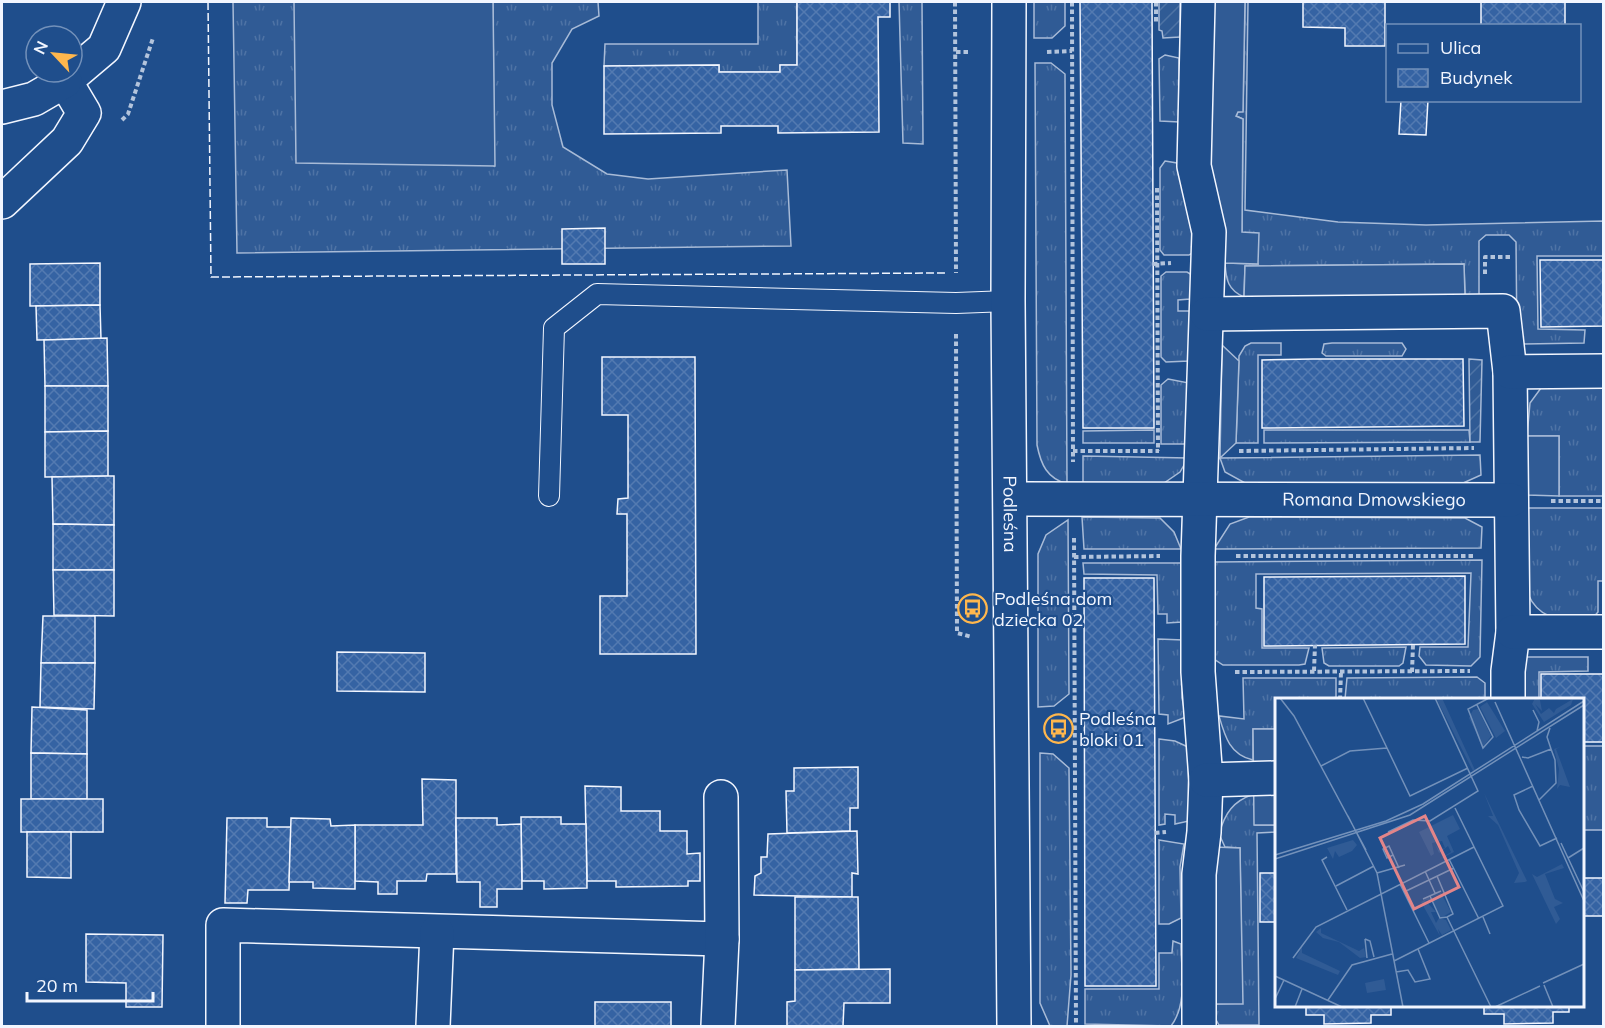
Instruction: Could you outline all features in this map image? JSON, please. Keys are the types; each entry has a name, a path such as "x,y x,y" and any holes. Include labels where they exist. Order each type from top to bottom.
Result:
{"street":[{"path":"84,65 104,48 124,2"},
{"name":"Podleśna","path":"1009,2 1008,301 1012,499 1014,1026"},
{"path":"1198,2 1194,166 1209,232 1198,556 1198,672 1206,780 1204,832 1199,874 1199,1026"},
{"path":"4,105 34,99 60,84"},
{"path":"2,202 67,141 84,113 67,84"},
{"path":"1207,314 1503,311 1510,372 1513,632 1508,685"},
{"path":"1510,372 1604,371"},
{"name":"Romana Dmowskiego","path":"1012,499 1511,500"},
{"path":"1513,632 1604,632"},
{"path":"1206,780 1275,778"},
{"path":"718,1026 722,939 721,797"},
{"path":"223,1026 223,925 722,939"},
{"path":"433,1026 437,932"}],"lane":[{"path":"549,496 554,328 597,294 956,303 1008,301"}],"path":[{"path":"955,2 957,633 982,640"},
{"path":"1156,2 1156,36"},
{"path":"1157,186 1158,451"},
{"path":"1073,451 1475,448"},
{"path":"1511,500 1604,501"},
{"path":"1074,557 1476,556"},
{"path":"1314,671 1315,645"},
{"path":"1412,672 1413,645"},
{"path":"1198,672 1412,672 1508,685"},
{"path":"1340,698 1341,672"}],"green space":[{"path":"233,2 295,2 494,166 493,2 598,2 599,16 572,29 552,63 552,105 563,147 607,174 648,179 787,170 791,246 237,253"},
{"path":"758,2 797,2 797,65 780,65 780,72 719,72 719,65 604,66 605,44 758,44"},
{"path":"899,2 922,2 923,144 903,143"},
{"path":"1034,2 1065,2 1065,26 1052,38 1034,38"},
{"path":"1159,2 1180,2 1180,37 1163,38 1162,31 1159,30"},
{"path":"1245,2 1248,2 1245,210 1338,222 1426,225 1603,221 1603,256 1537,256 1538,329 1585,330 1584,343 1517,344 1516,242 1509,235 1486,235 1479,241 1479,295 1465,295 1464,264 1245,266 1244,297 1231,288 1225,263 1258,264 1242,232 1243,119 1236,116 1238,112 1243,111"},
{"path":"1165,55 1179,58 1179,122 1160,121 1159,59"},
{"path":"1035,63 1051,63 1065,74 1067,484 1054,478 1046,470 1037,445"},
{"path":"1165,161 1177,163 1193,233 1192,253 1189,255 1164,255 1160,250 1160,168"},
{"path":"1166,272 1187,272 1192,275 1190,299 1178,300 1178,311 1190,311 1189,361 1166,362 1161,357 1161,276"},
{"path":"1251,343 1281,343 1281,355 1258,355 1258,443 1236,443 1239,356 1245,346"},
{"path":"1402,343 1406,349 1402,356 1326,356 1322,353 1324,344"},
{"path":"1469,359 1482,360 1480,442 1470,442"},
{"path":"1168,379 1189,383 1187,444 1161,444 1161,385"},
{"path":"1603,380 1603,496 1559,496 1559,436 1527,436 1530,403 1541,388"},
{"path":"1154,430 1154,443 1083,443 1083,431"},
{"path":"1264,430 1469,430 1470,442 1264,443"},
{"path":"1480,455 1481,475 1461,484 1245,483 1225,472 1220,458"},
{"path":"1083,456 1188,458 1180,472 1164,483 1083,484"},
{"path":"1527,508 1603,508 1603,581 1598,581 1598,612 1590,621 1553,617 1539,610 1533,603 1528,594"},
{"path":"1082,517 1160,518 1174,532 1181,549 1084,549"},
{"path":"1249,517 1465,518 1482,527 1481,548 1214,549 1230,524"},
{"path":"1068,520 1069,694 1054,706 1038,707 1038,554 1046,535"},
{"path":"1482,560 1480,657 1471,666 1426,665 1419,656 1420,647 1468,647 1471,573 1256,574 1256,608 1262,609 1262,648 1309,648 1305,664 1223,665 1214,659 1214,562"},
{"path":"1083,563 1183,563 1182,622 1167,623 1167,614 1158,614 1157,575 1084,574"},
{"path":"1158,639 1183,640 1182,698 1186,717 1168,724 1168,715 1159,714"},
{"path":"1406,647 1403,663 1399,666 1329,666 1324,663 1322,648"},
{"path":"1522,657 1588,657 1588,671 1539,672 1539,698 1521,698"},
{"path":"1477,677 1485,683 1485,698 1345,698 1347,678"},
{"path":"1243,678 1336,678 1336,698 1275,698 1275,729 1253,729 1253,760 1239,754 1230,744 1219,716 1244,719"},
{"path":"1159,739 1175,741 1188,747 1189,821 1175,824 1175,815 1165,814 1165,824 1159,825"},
{"path":"1584,746 1603,746 1603,830 1584,830"},
{"path":"1040,753 1053,754 1069,768 1071,975 1067,1026 1050,1026 1040,1003"},
{"path":"1254,794 1255,825 1275,825 1275,832 1257,833 1259,1025 1219,1025 1215,1018 1213,1004 1242,1003 1240,848 1225,847 1219,834 1231,809"},
{"path":"1159,840 1184,844 1180,867 1181,918 1169,924 1159,924"},
{"path":"1173,941 1181,944 1182,997 1180,1008 1171,1026 1085,1024 1085,989 1159,989 1159,953 1172,953"}],"shaded area":[{"path":"294,2 493,2 495,166 296,163"},
{"path":"1212,2 1245,2 1243,112 1238,112 1236,116 1243,119 1242,232 1259,233 1258,264 1225,263 1225,231 1211,168 1210,151"},
{"path":"1464,264 1465,295 1244,297 1245,266"},
{"path":"1222,345 1239,361 1236,443 1220,458"},
{"path":"1527,436 1559,436 1559,496 1527,495"},
{"path":"1253,729 1275,729 1275,825 1254,825"},
{"path":"1214,847 1240,848 1243,1004 1213,1004"}],"building":[{"path":"797,2 890,2 890,17 878,17 879,132 778,133 778,126 721,126 721,133 604,134 604,66 719,65 719,72 780,72 780,65 797,65"},
{"path":"1080,2 1152,2 1154,428 1083,428"},
{"path":"1303,2 1385,2 1385,46 1345,46 1345,28 1303,27"},
{"path":"1481,2 1565,2 1565,24 1481,24"},
{"path":"1401,102 1428,102 1426,135 1399,134"},
{"path":"605,228 605,264 562,264 562,229"},
{"path":"1540,260 1604,260 1604,326 1541,327"},
{"path":"100,263 100,305 30,306 30,264"},
{"path":"100,305 101,339 37,340 36,306"},
{"path":"107,338 108,386 45,386 44,340"},
{"path":"602,357 695,357 696,654 600,654 600,596 627,596 627,514 617,514 618,499 628,498 628,415 602,415"},
{"path":"1463,359 1464,426 1262,428 1262,360"},
{"path":"45,386 108,386 108,431 45,432"},
{"path":"108,431 108,476 45,477 45,432"},
{"path":"114,476 114,525 53,524 52,477"},
{"path":"53,524 114,525 114,570 53,570"},
{"path":"53,570 114,570 114,616 54,615"},
{"path":"1465,576 1465,644 1264,646 1264,577"},
{"path":"1084,578 1154,578 1156,986 1085,986"},
{"path":"43,616 95,616 95,663 41,663"},
{"path":"337,652 425,653 425,692 337,691"},
{"path":"41,663 95,663 94,709 40,707"},
{"path":"1541,674 1604,674 1604,742 1584,742 1584,698 1541,698"},
{"path":"32,707 87,710 87,754 31,753"},
{"path":"31,753 87,754 87,799 31,799"},
{"path":"858,767 858,808 850,808 850,831 787,833 786,791 794,791 794,768"},
{"path":"422,779 456,780 456,874 427,874 426,881 397,881 397,894 378,894 378,882 355,881 355,825 423,825"},
{"path":"585,786 621,787 621,811 660,811 660,831 687,831 687,854 700,853 700,881 688,881 688,886 616,887 616,881 587,881"},
{"path":"21,799 103,799 103,832 21,832"},
{"path":"521,817 561,817 561,824 586,824 587,888 544,889 544,881 522,881"},
{"path":"227,818 267,818 267,827 291,827 289,890 248,890 247,903 225,903"},
{"path":"291,818 330,819 331,826 355,825 355,889 313,888 313,882 289,882"},
{"path":"456,818 497,818 497,825 521,824 522,889 497,889 497,907 480,907 480,882 457,882"},
{"path":"857,831 858,874 852,873 852,897 754,895 755,876 761,873 761,857 767,857 768,834"},
{"path":"27,832 71,832 71,878 27,877"},
{"path":"1260,873 1275,873 1275,922 1260,922"},
{"path":"1584,878 1604,878 1604,916 1584,916"},
{"path":"795,897 858,897 859,969 795,970"},
{"path":"86,934 163,935 162,1007 126,1007 126,983 86,982"},
{"path":"890,969 890,1003 844,1003 843,1026 787,1026 787,1002 795,1001 795,970"},
{"path":"595,1002 671,1002 671,1026 595,1026"},
{"path":"1306,1007 1391,1007 1391,1015 1371,1015 1371,1023 1324,1024 1324,1015 1306,1015"},
{"path":"1484,1007 1569,1007 1569,1012 1553,1012 1553,1023 1504,1024 1504,1014 1484,1014"}],"fence":[{"path":"208,2 211,277 945,273"}],"place":[{"name":"Podleśna dom dziecka 02","path":"973,609"},
{"name":"Podleśna bloki 01","path":"1058,729"}]}
